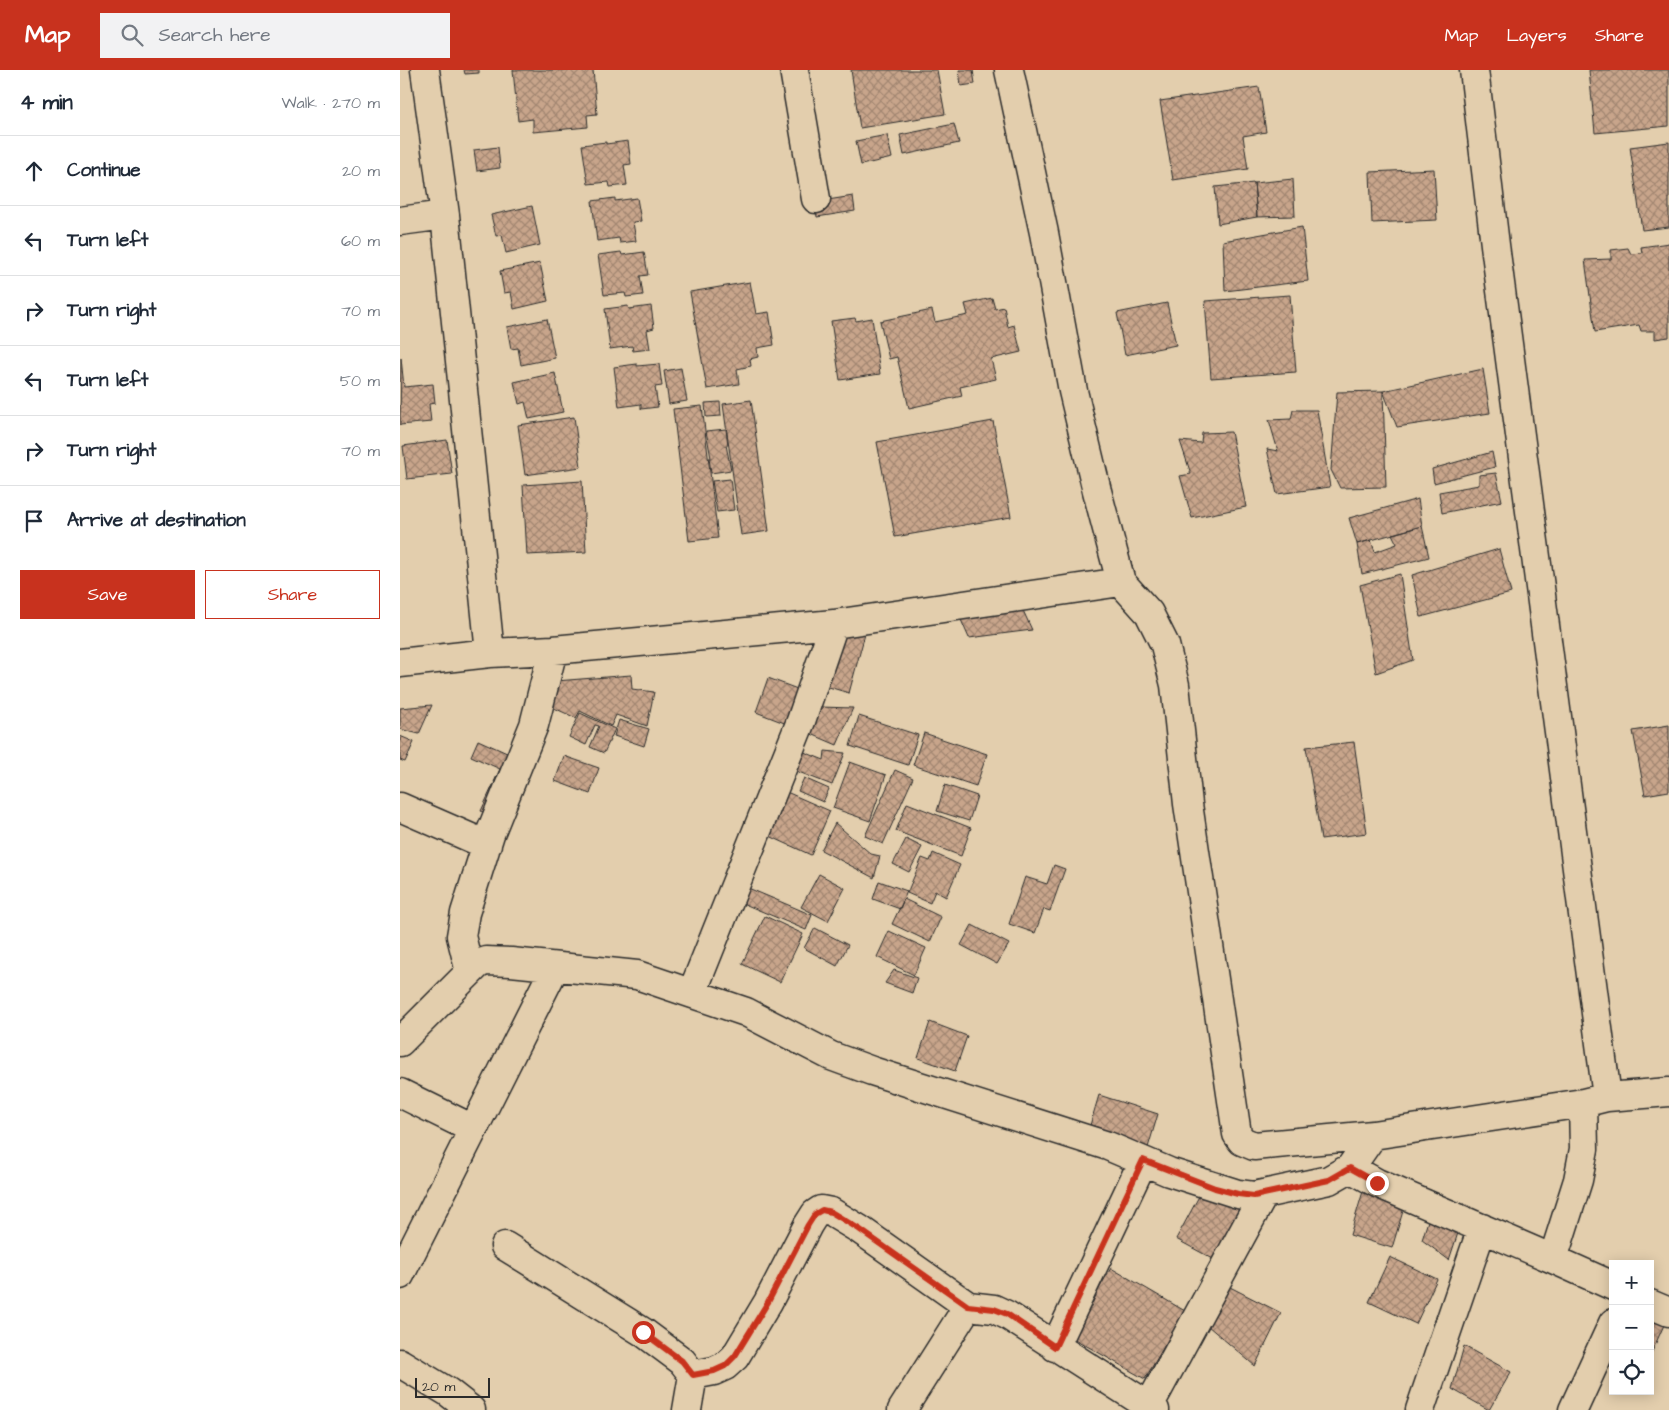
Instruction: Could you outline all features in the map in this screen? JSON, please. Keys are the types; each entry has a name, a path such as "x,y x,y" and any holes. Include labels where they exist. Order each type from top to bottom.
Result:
{"street":[{"path":"425,70 445,215 490,653"},
{"path":"794,70 816,199"},
{"path":"1009,70 1044,233 1073,391 1096,491 1121,582 1149,613 1165,645 1174,685 1188,804 1237,1134 1242,1141 1254,1146 1373,1135 1595,1100 1669,1092"},
{"path":"1474,70 1595,1100 1578,1180 1553,1259"},
{"path":"400,221 445,215"},
{"path":"400,663 490,653 553,650 834,624 1121,582"},
{"path":"692,993 801,721 834,624"},
{"path":"470,972 461,936 465,913 487,844 534,725 553,650"},
{"path":"400,807 487,844"},
{"path":"400,1042 478,964 486,961 511,962 637,975 746,1012 831,1056 1108,1146 1169,1172 1238,1194 1254,1196 1329,1180 1350,1168 1373,1135"},
{"path":"400,1275 555,967"},
{"path":"400,1093 474,1129"},
{"path":"1055,1347 1143,1160"},
{"path":"1350,1168 1377,1183 1609,1284"},
{"path":"693,1375 714,1371 725,1366 735,1356 768,1302 808,1225 815,1214 822,1210 831,1212 859,1229 968,1306 994,1309 1007,1314 1055,1347 1152,1408 1264,1194"},
{"path":"1420,1410 1482,1228"},
{"path":"504,1246 643,1332 682,1361 693,1375 687,1410"},
{"path":"1652,1305 1669,1312"},
{"path":"902,1410 968,1306"},
{"path":"1573,1410 1609,1332"},
{"path":"400,1363 448,1392 471,1410"}],"building":[{"path":"464,70 479,70 479,73 465,74"},
{"path":"513,70 593,70 597,114 587,115 588,127 533,132 533,119 518,121"},
{"path":"851,70 937,70 945,114 860,128"},
{"path":"959,70 973,70 975,84 961,86"},
{"path":"1589,70 1669,70 1669,126 1595,133"},
{"path":"1259,87 1266,132 1243,136 1248,169 1173,180 1160,101"},
{"path":"954,124 959,143 904,155 900,135"},
{"path":"887,135 892,158 861,165 856,141"},
{"path":"628,141 631,164 624,165 627,185 610,187 609,182 588,184 582,145"},
{"path":"1669,142 1669,227 1642,230 1630,147"},
{"path":"498,147 500,168 477,171 474,150"},
{"path":"1434,169 1437,220 1372,223 1370,172"},
{"path":"1293,179 1295,216 1257,217 1254,183"},
{"path":"1254,183 1257,217 1218,224 1215,187"},
{"path":"853,196 855,211 817,217 815,202"},
{"path":"615,198 615,201 637,198 641,221 633,222 636,241 620,243 619,238 597,241 592,201"},
{"path":"532,206 540,245 506,253 502,235 496,236 491,215"},
{"path":"1302,227 1308,281 1225,291 1223,241"},
{"path":"1669,243 1669,337 1655,339 1655,331 1641,331 1639,325 1595,332 1585,260 1611,259 1611,250 1628,248 1631,254 1642,253 1641,247"},
{"path":"621,252 622,255 644,252 648,275 640,276 643,295 626,297 625,293 604,295 598,255"},
{"path":"540,263 548,301 514,309 511,292 504,293 500,271"},
{"path":"750,282 756,314 769,312 774,345 757,348 758,357 750,359 751,366 737,369 739,384 707,389 690,292"},
{"path":"1290,295 1296,372 1211,378 1205,301"},
{"path":"992,298 995,309 1004,307 1008,327 1014,325 1021,352 991,359 996,379 960,387 962,396 909,408 897,357 889,359 880,321 932,310 935,322 968,315 965,304"},
{"path":"1167,303 1176,345 1125,355 1117,313"},
{"path":"628,306 629,309 651,306 654,328 647,330 650,349 633,351 632,346 610,349 605,309"},
{"path":"855,318 856,321 872,318 880,374 840,380 831,321"},
{"path":"547,319 555,358 521,365 518,348 511,349 507,327"},
{"path":"401,358 404,387 433,384 435,403 429,404 431,422 400,425"},
{"path":"637,364 637,366 659,364 662,386 655,387 658,407 641,409 641,404 619,407 614,367"},
{"path":"681,368 687,401 669,404 664,371"},
{"path":"1483,369 1490,413 1397,427 1383,391"},
{"path":"555,373 563,412 529,419 525,402 519,404 514,382"},
{"path":"1383,391 1386,487 1340,488 1331,470 1337,392"},
{"path":"751,400 769,531 741,535 723,404"},
{"path":"720,402 721,416 706,417 705,403"},
{"path":"702,406 718,538 689,541 673,409"},
{"path":"1293,410 1317,410 1330,487 1277,494 1267,449 1278,451 1269,420 1291,419"},
{"path":"574,417 581,467 525,475 518,425"},
{"path":"993,421 1011,517 895,537 877,442"},
{"path":"726,429 728,445 726,445 731,470 711,473 709,458 711,458 706,431"},
{"path":"1231,432 1246,507 1192,518 1180,476 1191,474 1180,441 1201,443 1202,433"},
{"path":"447,440 452,474 407,479 403,446"},
{"path":"1492,452 1495,467 1434,483 1432,469"},
{"path":"1496,473 1502,501 1442,513 1439,492 1479,485 1479,475"},
{"path":"730,479 734,510 717,512 712,481"},
{"path":"582,481 586,552 527,555 523,485"},
{"path":"1418,499 1422,526 1357,544 1349,518"},
{"path":"1422,526 1429,557 1362,574 1357,544 1371,540 1375,552 1397,544 1392,534"},
{"path":"1499,549 1511,593 1421,617 1412,575"},
{"path":"1400,574 1413,660 1376,673 1360,585"},
{"path":"1021,606 1032,630 969,638 958,613"},
{"path":"845,628 865,634 849,693 822,685"},
{"path":"631,675 632,689 654,692 647,726 616,715 611,726 580,711 576,718 554,708 556,681"},
{"path":"768,678 800,690 787,724 756,712"},
{"path":"432,705 419,734 400,729 400,708"},
{"path":"820,707 853,708 837,745 809,733"},
{"path":"580,713 615,729 604,753 590,747 599,726 595,725 586,745 569,737"},
{"path":"859,716 918,735 908,765 850,746"},
{"path":"619,720 649,729 644,746 614,736"},
{"path":"1669,725 1669,791 1645,795 1633,731"},
{"path":"924,733 987,754 976,786 913,765"},
{"path":"400,736 414,742 405,762 400,760"},
{"path":"478,740 518,758 505,787 494,782 500,769 471,756"},
{"path":"1354,742 1367,833 1321,839 1306,747"},
{"path":"825,751 845,753 832,785 796,771 804,752 824,760"},
{"path":"564,756 599,768 590,794 555,781"},
{"path":"850,762 886,775 870,821 833,808"},
{"path":"895,770 913,778 883,844 865,836"},
{"path":"804,778 829,789 823,802 798,791"},
{"path":"493,785 504,790 492,816 481,811"},
{"path":"945,785 977,796 969,821 937,811"},
{"path":"782,790 830,811 811,855 763,833"},
{"path":"907,803 971,828 961,856 896,831"},
{"path":"835,823 871,854 880,856 874,878 821,850"},
{"path":"906,839 922,847 909,872 893,864"},
{"path":"933,853 960,865 946,897 935,891 930,903 907,893 922,858 930,861"},
{"path":"1054,865 1065,869 1050,911 1044,909 1035,933 1009,924 1025,877 1047,884"},
{"path":"819,874 845,888 828,921 801,907"},
{"path":"879,881 907,891 900,909 873,899"},
{"path":"741,885 812,915 806,930 735,900"},
{"path":"904,899 941,917 930,942 892,924"},
{"path":"765,916 803,934 780,982 742,964"},
{"path":"972,925 1009,944 997,964 961,945"},
{"path":"815,928 848,945 837,966 804,948"},
{"path":"889,931 926,948 914,975 877,957"},
{"path":"894,970 917,978 912,993 885,983"},
{"path":"930,1022 967,1036 955,1071 918,1058"},
{"path":"1099,1095 1158,1114 1147,1151 1088,1132"},
{"path":"1204,1187 1243,1208 1215,1260 1176,1239"},
{"path":"1364,1188 1406,1201 1392,1248 1350,1235"},
{"path":"1431,1211 1462,1221 1449,1260 1422,1240"},
{"path":"1390,1257 1437,1279 1416,1324 1369,1302"},
{"path":"1111,1268 1185,1311 1145,1379 1071,1337"},
{"path":"1228,1286 1281,1313 1255,1366 1208,1326"},
{"path":"1654,1321 1664,1325 1654,1347"},
{"path":"1464,1346 1511,1372 1489,1410 1452,1389"}],"route":[{"path":"643,1332 682,1361 693,1375 704,1374 725,1366 735,1356 768,1302 808,1225 815,1214 822,1210 831,1212 859,1229 968,1306 994,1309 1007,1314 1055,1347 1143,1160 1169,1172 1215,1188 1254,1196 1329,1180 1350,1168 1377,1183"}]}
